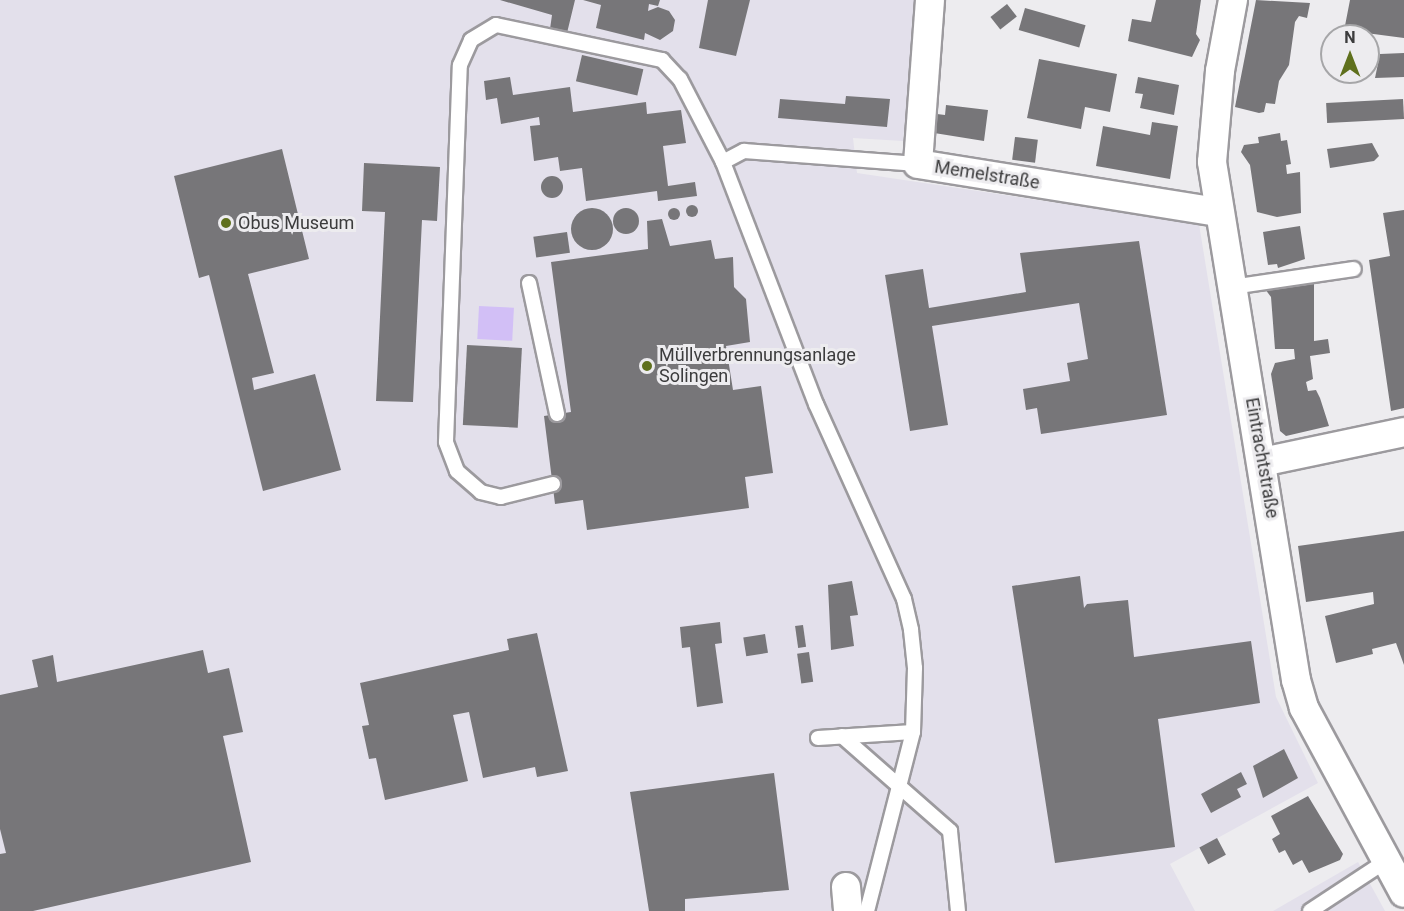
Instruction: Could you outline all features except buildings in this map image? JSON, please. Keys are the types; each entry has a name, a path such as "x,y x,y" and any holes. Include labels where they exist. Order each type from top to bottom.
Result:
{"street":[{"name":"Memelstraße","path":"930,0 918,164 1219,212"},
{"name":"Eintrachtstraße","path":"1233,0 1212,132 1219,212 1304,708 1404,893"},
{"path":"1262,462 1404,432"}],"lane":[{"path":"553,484 501,498 481,492 458,471 446,442 462,52 482,29 495,25 662,60 680,79 723,162 816,404 904,599 915,668 913,732 901,786 867,911"},
{"path":"723,162 744,152 918,164"},
{"path":"1232,287 1354,269"},
{"path":"529,283 557,414"},
{"path":"818,738 913,732"},
{"path":"842,736 950,831 958,911"},
{"path":"1310,911 1386,861"}],"shaded area":[{"path":"0,0 930,0 915,18 903,141 853,138 857,173 1199,224 1276,697 1318,783 1170,864 1195,911 0,911"},
{"path":"479,306 514,308 512,341 477,339"},
{"path":"1358,862 1385,911 1273,911"}],"place":[{"name":"Obus Museum","path":"226,223"},
{"name":"Müllverbrennungsanlage Solingen","path":"647,366"}]}
